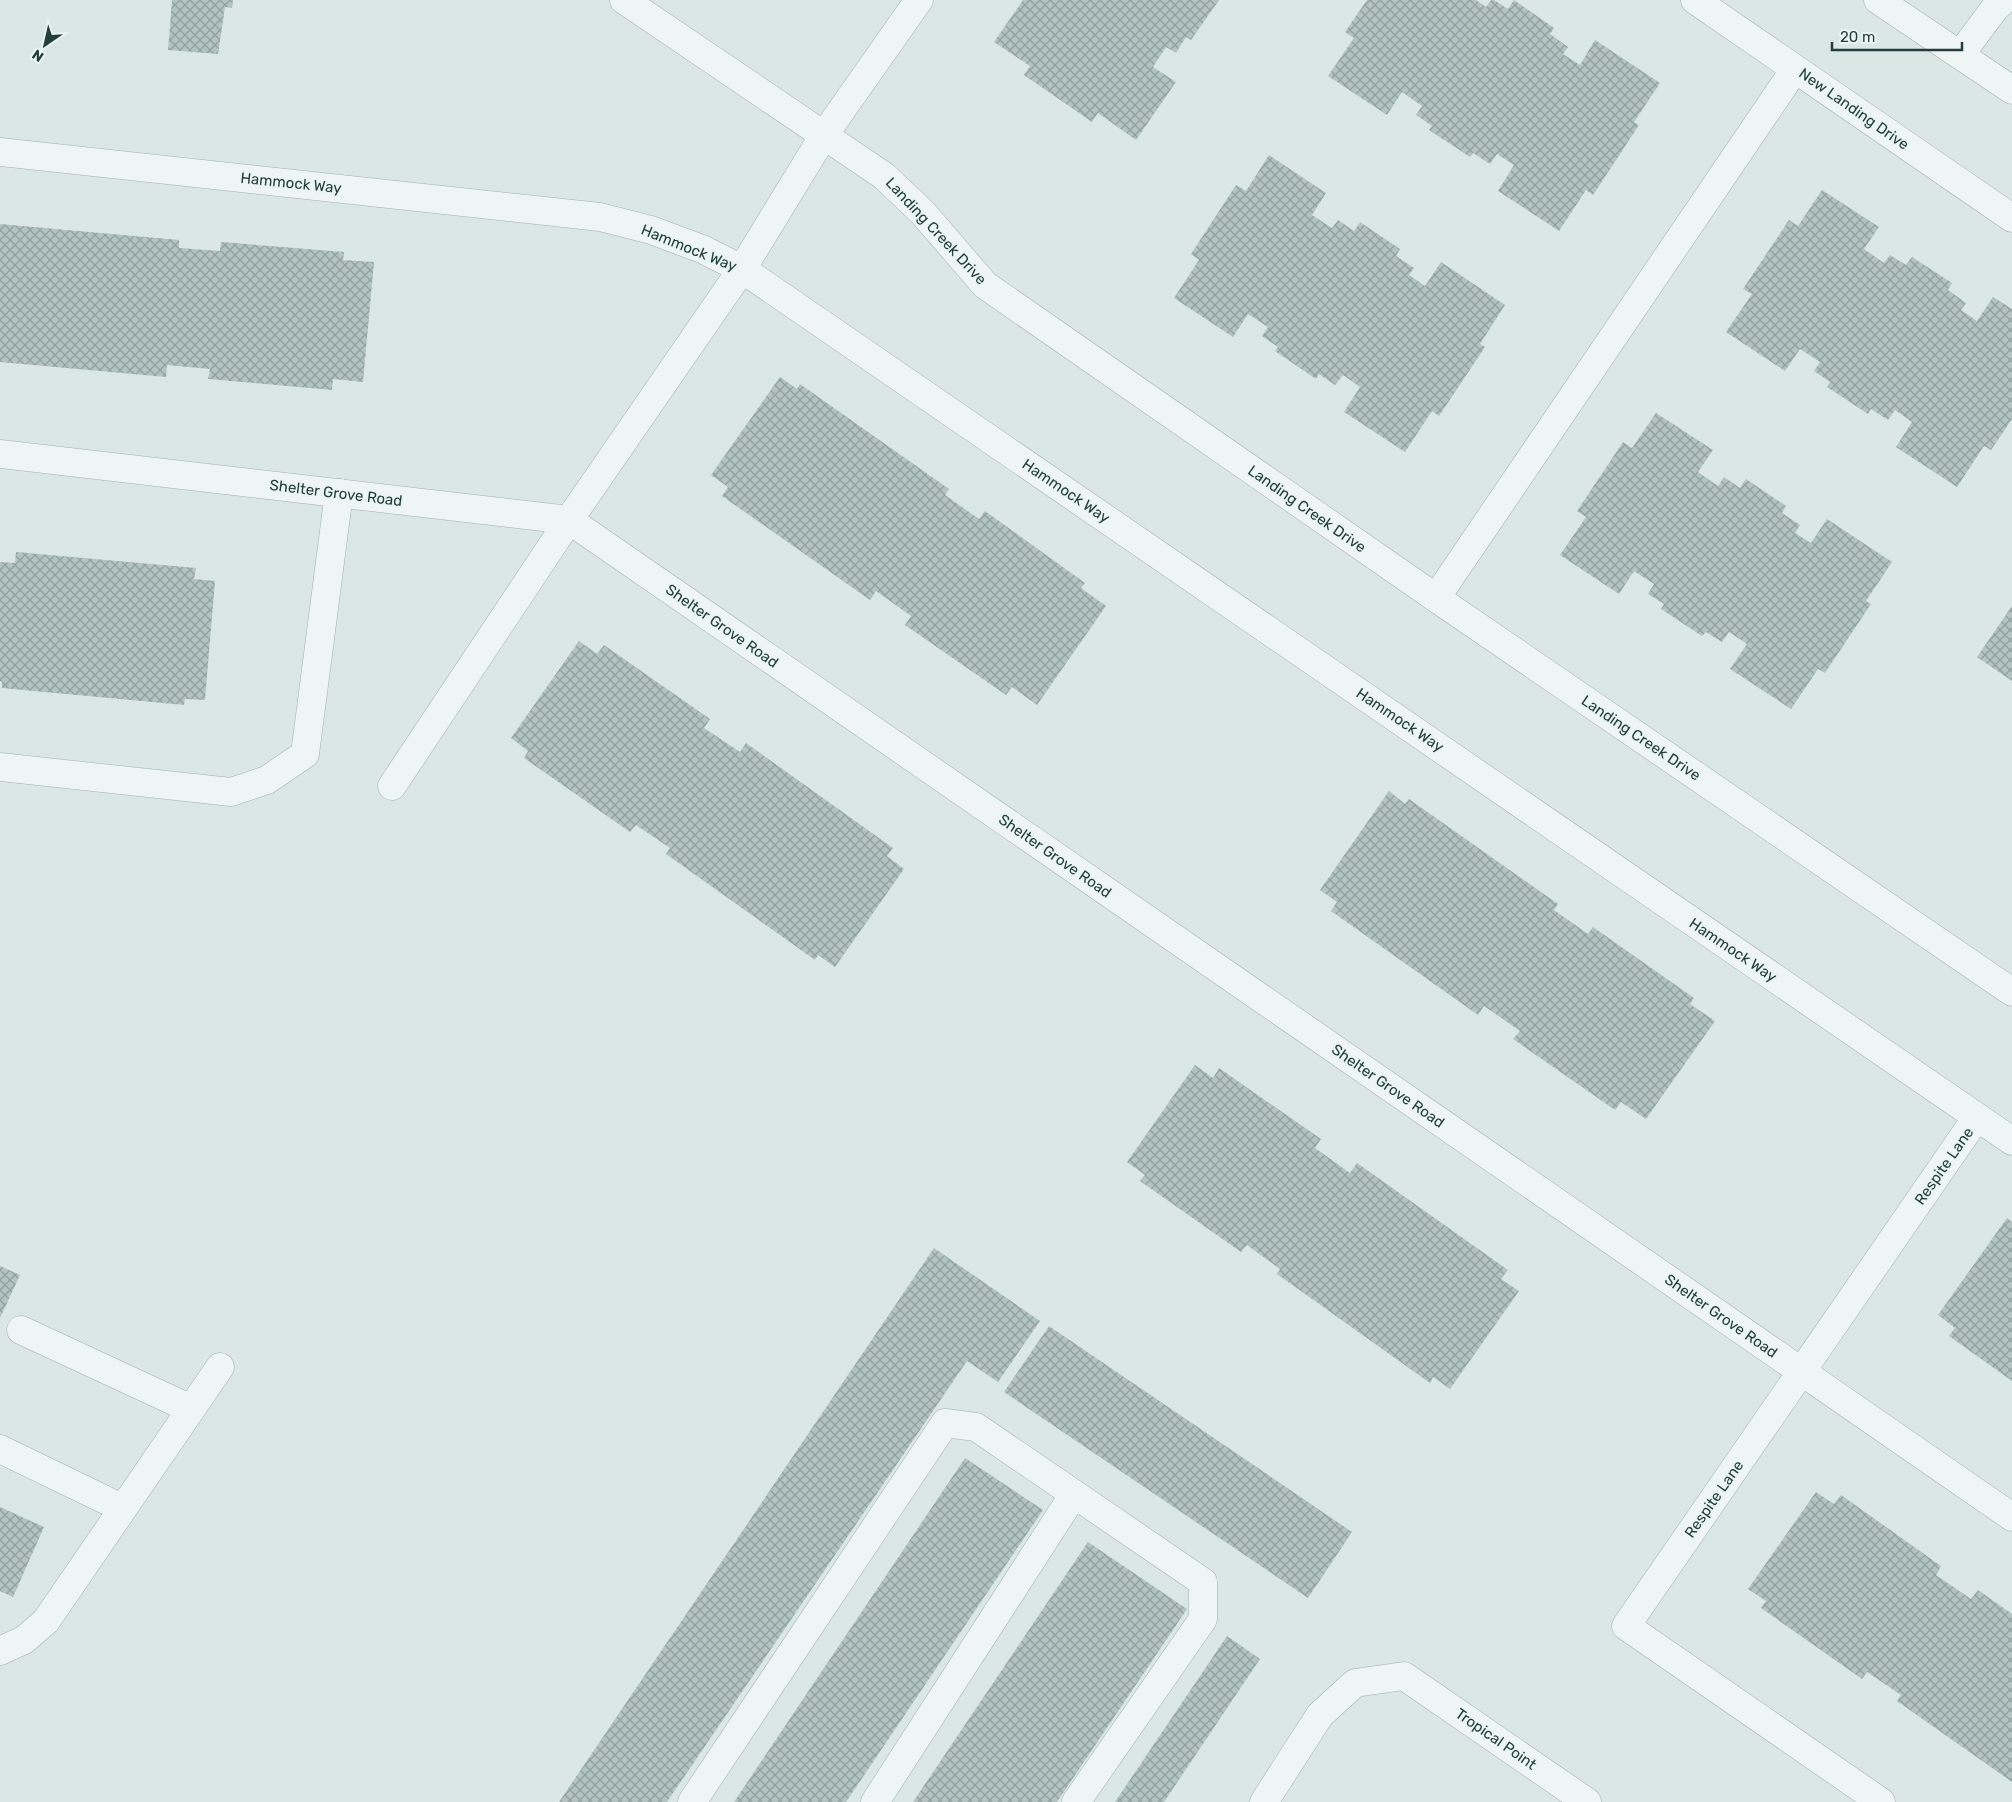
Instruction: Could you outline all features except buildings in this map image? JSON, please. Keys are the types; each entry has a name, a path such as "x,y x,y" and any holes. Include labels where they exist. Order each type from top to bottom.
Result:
{"lane":[{"name":"Landing Creek Drive","path":"624,0 884,176 923,213 985,285 1436,598 2012,992"},
{"path":"392,786 569,520 742,269 824,135 919,0"},
{"name":"New Landing Drive","path":"1695,0 2012,218"},
{"path":"1878,0 2012,90"},
{"path":"1960,55 1995,8 2004,0"},
{"path":"1436,598 1795,69"},
{"name":"Hammock Way","path":"0,152 600,217 652,230 702,249 742,269 2012,1141"},
{"name":"Shelter Grove Road","path":"0,454 569,520 2012,1517"},
{"path":"0,767 231,792 268,780 305,754 339,493"},
{"name":"Respite Lane","path":"1881,1802 1626,1626 1977,1117"},
{"path":"21,1330 191,1409"},
{"path":"0,1652 24,1640 46,1621 220,1367"},
{"path":"692,1802 945,1422 976,1427 1203,1582 1203,1619 1076,1802"},
{"path":"0,1450 122,1508"},
{"path":"875,1802 1074,1494"},
{"name":"Tropical Point","path":"1264,1802 1320,1715 1355,1683 1404,1676 1587,1802"}]}
